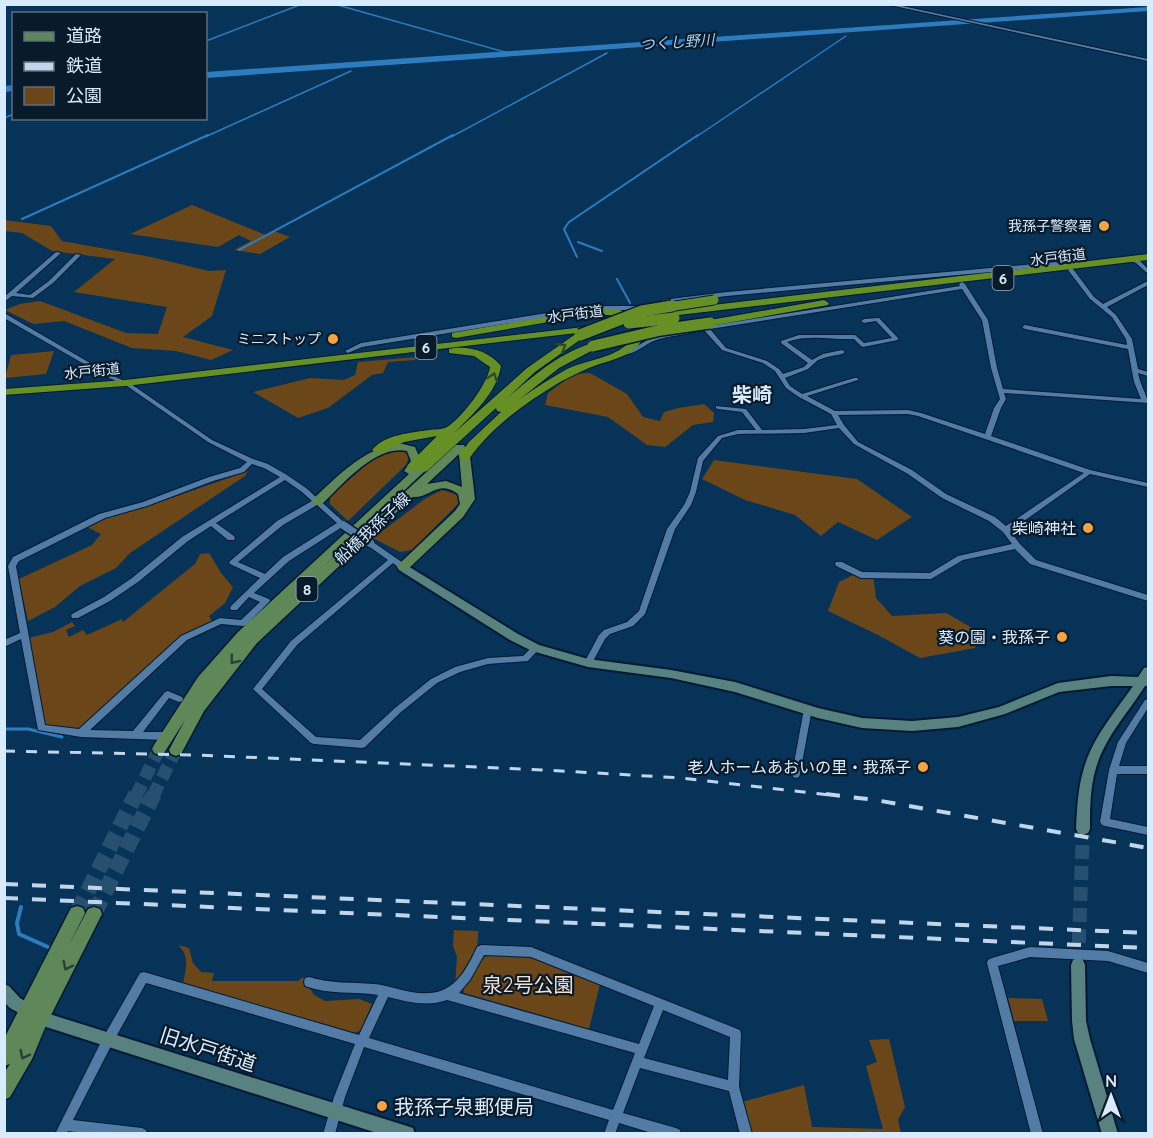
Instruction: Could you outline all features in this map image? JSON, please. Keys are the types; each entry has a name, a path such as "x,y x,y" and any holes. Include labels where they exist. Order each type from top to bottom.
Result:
{"highway":[{"name":"水戸街道","path":"672,315 979,276 1141,260"},
{"name":"水戸街道","path":"4,387 112,378 422,342 962,285 1141,260"},
{"path":"418,467 546,357 580,335 642,311 714,300 979,276"},
{"path":"462,452 540,375 592,346 661,330 708,325 868,294"},
{"path":"422,342 529,321 605,311 631,318 640,327 638,341 619,353 575,369 556,379 462,452"},
{"name":"水戸街道","path":"4,392 125,382 625,320"},
{"path":"224,370 264,369 436,352 470,351 484,356 496,366 495,378 487,392 449,430 418,467"},
{"path":"378,450 382,446 400,440 449,430 465,423 501,391 515,384"}],"main road":[{"path":"316,502 378,450 398,444 408,447 414,453 418,467"},
{"path":"403,567 464,508 470,495 462,452"},
{"name":"船橋我孫子線","path":"176,750 199,707 252,640 375,525 462,452"},
{"name":"船橋我孫子線","path":"159,749 165,736 222,657 271,603 360,525 418,467"},
{"path":"375,525 424,488 436,484 459,489 465,500 464,508"},
{"path":"4,1091 26,1053 33,1015 77,913"},
{"path":"4,1058 33,1015 94,914"}],"street":[{"path":"886,4 1149,60"},
{"path":"4,300 58,253"},
{"path":"13,294 31,297 51,282 78,255"},
{"path":"1141,260 1149,271"},
{"path":"631,310 673,300 727,294 969,271 1056,264 1060,267"},
{"path":"1000,391 1147,401 1134,370 1129,339 1114,316 1092,298 1071,270"},
{"path":"1103,307 1149,284"},
{"path":"619,353 627,354 647,342 708,325 962,285 969,292 972,303 986,320 1003,399 995,410 996,421 987,438"},
{"path":"348,351 361,345 591,308 612,307 631,310 648,318 671,335"},
{"path":"4,315 112,378 125,382 155,400 210,441 250,461 266,465 285,477 342,525 392,560 507,633 536,648 588,663 708,681 862,723 934,725 981,718 1058,688 1146,678"},
{"path":"812,363 783,342 790,338 855,337 863,345 896,339 877,319 864,321"},
{"path":"708,325 724,349 765,362 777,370 788,387 834,413 908,412 1089,472 1149,485"},
{"path":"1025,327 1131,348"},
{"path":"782,377 806,368 825,355 842,352"},
{"path":"1134,370 1149,374"},
{"path":"801,396 856,379"},
{"path":"718,406 744,410 760,431"},
{"path":"834,413 841,426 856,443 910,472 944,496 992,519 1006,530 1017,546 1034,562 1149,598"},
{"path":"588,663 607,632 630,624 642,612 671,529 693,492 700,460 720,437 760,431 804,431 841,426"},
{"path":"165,736 81,733 41,728 24,634 8,571 16,559 102,516 146,504 211,479 242,470 250,461"},
{"path":"1006,530 1089,472"},
{"path":"75,616 107,599 185,539 285,477"},
{"path":"266,578 233,562 279,523 316,502"},
{"path":"211,523 231,538"},
{"path":"234,608 286,559 342,525"},
{"path":"839,564 861,575 932,576 961,558 1017,546"},
{"path":"392,560 294,643 257,689 314,740 362,744 398,710 434,681 458,669 488,661 525,658 536,648"},
{"path":"249,594 271,603"},
{"path":"81,733 184,638 220,621 243,623 271,603"},
{"path":"4,644 24,634"},
{"path":"1083,829 1085,790 1093,758 1104,737 1146,678"},
{"path":"135,735 168,694 178,699"},
{"path":"1149,702 1122,742 1113,770 1105,822 1149,831"},
{"path":"796,774 808,710"},
{"path":"1113,770 1149,770"},
{"path":"448,995 472,971 481,950 531,952 736,1034 733,1087 746,1134"},
{"path":"1037,1134 992,963 1030,952 1108,956 1149,968"},
{"path":"1078,965 1079,1021 1082,1039 1110,1134"},
{"path":"142,1134 63,1129 108,1040 144,977 362,1039 676,1134"},
{"path":"309,982 329,989 385,991 426,999 448,995 642,1050"},
{"name":"旧水戸街道","path":"4,991 15,1003 33,1015 408,1134"},
{"path":"329,1134 334,1111 362,1039 385,991"},
{"path":"609,1134 660,1003"},
{"path":"638,1062 733,1087"}],"green space":[{"path":"192,205 266,235 274,231 290,237 260,254 234,250 251,241 239,235 218,247 130,234"},
{"path":"5,220 51,226 62,241 151,257 209,271 226,270 212,316 183,337 233,350 211,360 176,351 132,348 64,321 33,324 5,310 20,304 40,301 126,333 158,334 167,307 74,292 115,259 52,251 22,233 5,231"},
{"path":"54,351 46,374 5,378 11,355"},
{"path":"417,357 415,360 388,362 383,373 372,375 328,408 298,418 253,392 310,378 344,380 355,375 358,362"},
{"path":"590,373 627,394 643,417 660,421 664,412 704,404 714,413 713,422 693,425 665,447 647,445 608,417 545,405 548,393 574,374"},
{"path":"390,449 407,452 409,457 406,465 348,521 330,504 330,496 373,459"},
{"path":"714,460 857,479 912,517 877,540 838,522 821,536 795,515 745,500 702,479"},
{"path":"248,471 245,476 130,553 116,568 80,586 55,607 28,621 19,579 92,545 101,534 87,527 105,518 157,503"},
{"path":"442,490 455,494 459,498 458,504 412,550 400,552 373,538 426,498"},
{"path":"209,553 233,587 225,603 209,616 212,621 182,636 168,647 81,729 43,724 29,638 53,632 72,622 75,626 66,630 69,637 83,630 87,635 122,619 123,622 195,564 200,554"},
{"path":"873,573 876,598 892,616 946,613 981,633 975,648 920,658 828,611 839,582 855,574"},
{"path":"454,930 478,931 473,960 455,985 457,957 453,946"},
{"path":"178,945 189,948 193,963 201,972 214,973 212,981 298,981 303,977 314,995 325,1001 359,999 372,1004 361,1030 355,1033 183,983 186,958"},
{"name":"泉2号公園","path":"487,955 531,956 600,984 589,1029 464,993 463,988"},
{"path":"1008,998 1042,999 1048,1021 1014,1021"},
{"path":"889,1039 905,1107 898,1120 901,1133 752,1134 742,1102 804,1085 812,1127 883,1129 866,1066 877,1062 869,1040"}],"waterway":[{"path":"207,41 302,4"},
{"path":"334,4 512,54"},
{"name":"つくし野川","path":"207,75 1148,9"},
{"path":"696,137 846,36"},
{"path":"451,137 607,53"},
{"path":"205,137 351,71"},
{"name":"つくし野川","path":"4,89 12,88"},
{"path":"4,118 12,115"},
{"path":"22,219 208,135"},
{"path":"239,250 453,135"},
{"path":"577,257 564,229 569,222 698,135"},
{"path":"578,242 602,251"},
{"path":"617,279 630,303"},
{"path":"4,729 28,729 62,737"},
{"path":"21,907 17,923 19,934 48,947"}],"tunnel":[{"path":"136,796 159,749"},
{"path":"94,914 176,750"},
{"path":"77,913 136,794"},
{"path":"1078,964 1083,829"}],"railway":[{"path":"4,751 196,755 545,770 682,778 839,796"},
{"path":"826,794 875,800 1148,848"},
{"path":"4,884 1148,933"},
{"path":"4,898 1148,948"}],"place":[{"name":"我孫子警察署","path":"1104,226"},
{"name":"ミニストップ","path":"333,339"},
{"name":"柴崎神社","path":"1088,528"},
{"name":"葵の園・我孫子","path":"1062,637"},
{"name":"老人ホームあおいの里・我孫子","path":"923,767"},
{"name":"我孫子泉郵便局","path":"382,1106"}],"district":[{"name":"柴崎","path":"752,394"}]}
